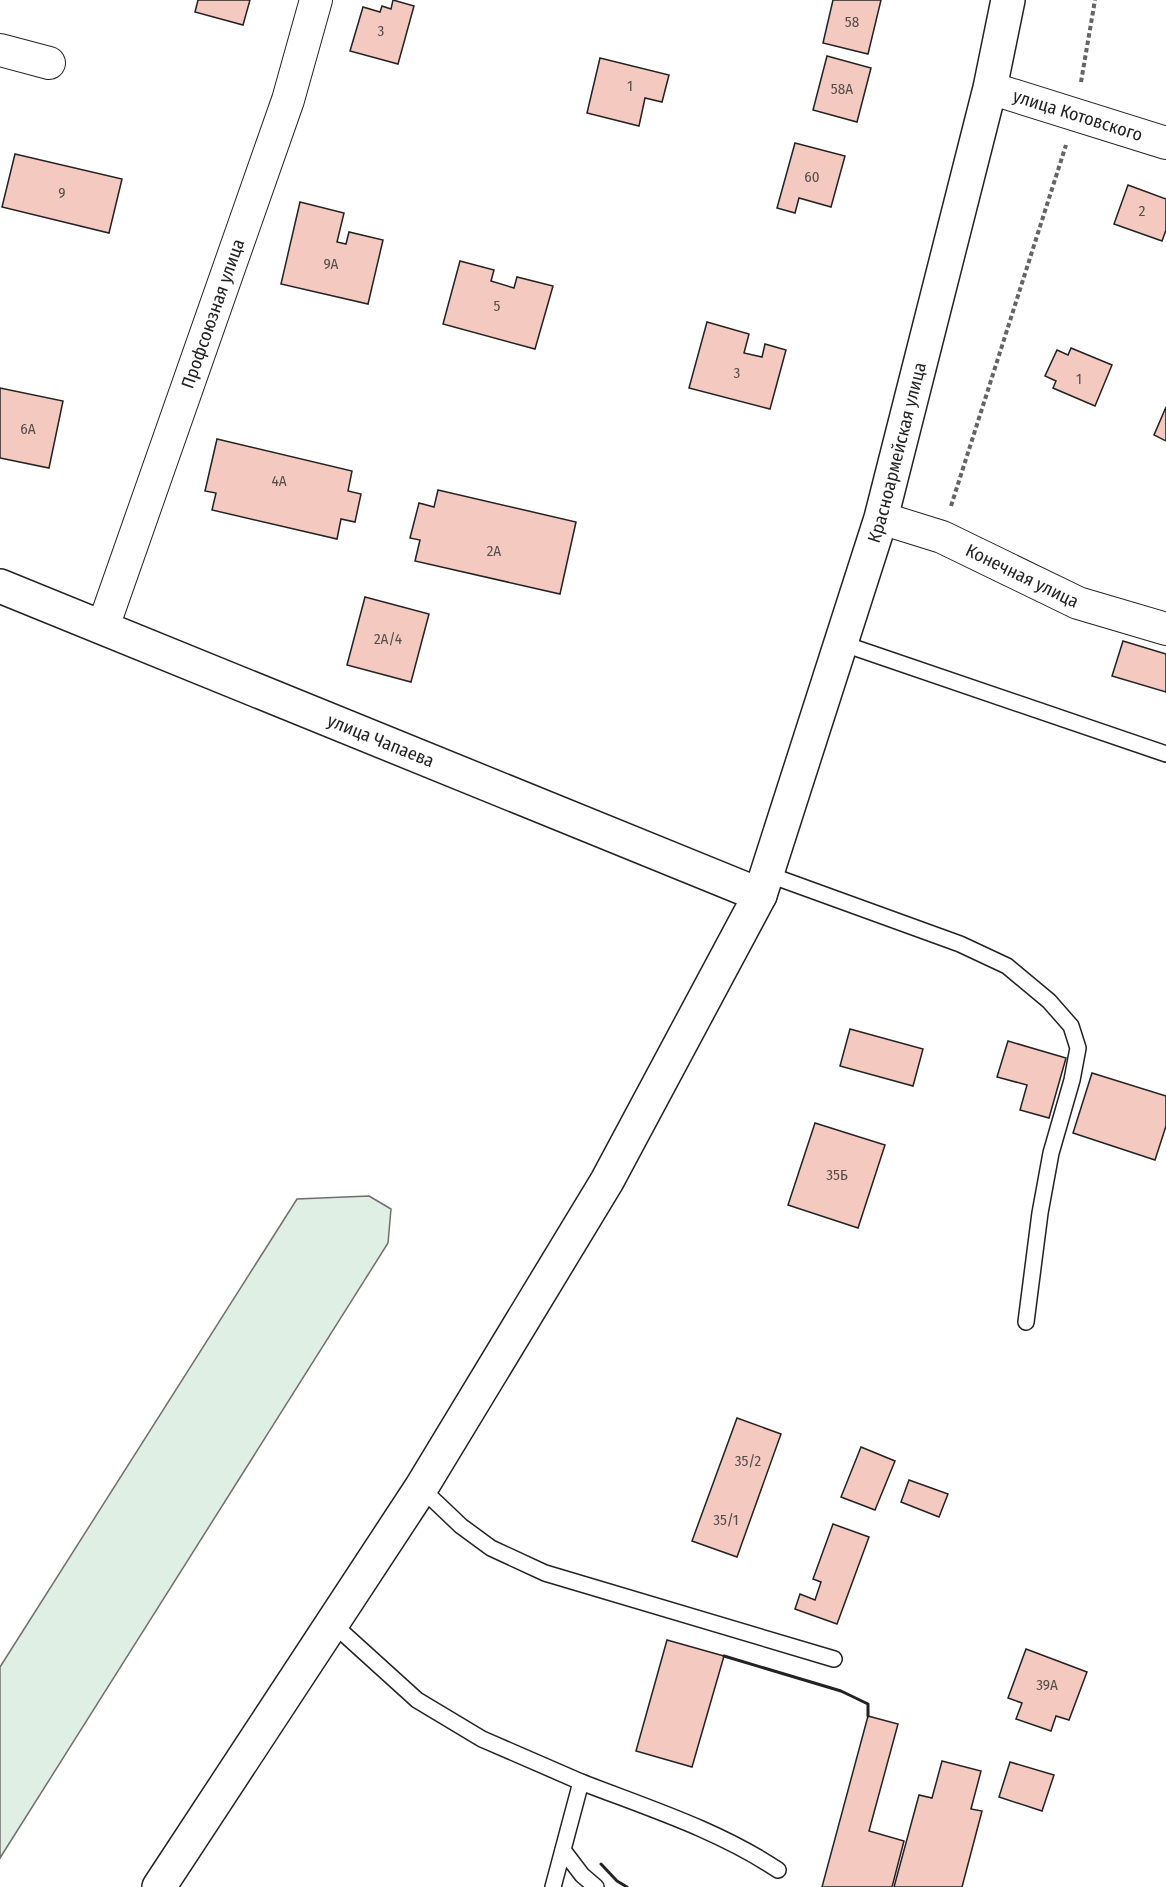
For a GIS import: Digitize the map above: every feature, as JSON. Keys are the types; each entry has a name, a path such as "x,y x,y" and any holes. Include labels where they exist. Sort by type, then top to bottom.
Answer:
{"main road":[{"name":"Красноармейская улица","path":"159,1887 421,1488 607,1181 764,885 881,518 990,88 1008,0"},
{"name":"улица Чапаева","path":"0,586 764,885"}],"street":[{"name":"Профсоюзная улица","path":"103,627 288,100 316,0"},
{"path":"0,50 49,63"},
{"name":"улица Котовского","path":"990,88 1166,143"},
{"name":"Конечная улица","path":"881,518 942,537 1078,603 1166,629"}],"lane":[{"path":"841,643 1166,754"},
{"path":"764,885 960,944 1007,966 1049,1001 1071,1026 1078,1048 1072,1080 1049,1163 1026,1322"},
{"path":"421,1488 461,1526 491,1548 545,1573 834,1659"},
{"path":"332,1623 417,1700 482,1739 581,1782 695,1826 751,1851 778,1870"},
{"path":"553,1887 581,1782"},
{"path":"563,1850 582,1875 596,1887"}],"path":[{"path":"942,537 1075,115 1095,0"}],"green space":[{"path":"369,1196 391,1209 388,1243 0,1858 0,1667 297,1199"}],"building":[{"path":"198,0 250,0 243,25 195,12"},
{"path":"393,0 414,6 398,64 350,51 363,7 380,12 382,6 391,9"},
{"path":"833,0 881,0 868,54 823,43"},
{"path":"827,56 871,68 857,122 813,110"},
{"path":"600,58 669,75 662,102 645,98 639,126 587,113"},
{"path":"795,143 845,156 831,207 799,198 795,213 777,208"},
{"path":"15,154 122,179 109,233 2,207"},
{"path":"1128,185 1166,199 1166,230 1162,241 1114,224"},
{"path":"300,202 344,213 337,242 346,244 349,232 383,240 368,304 281,284"},
{"path":"460,261 494,270 491,281 514,288 517,277 553,286 535,349 443,324"},
{"path":"707,322 749,334 744,353 762,357 765,344 786,350 770,409 689,388"},
{"path":"1071,348 1112,365 1095,406 1053,388 1056,381 1045,376 1057,350 1068,355"},
{"path":"0,388 63,401 49,468 0,458"},
{"path":"1166,407 1166,441 1154,435"},
{"path":"217,439 352,471 348,491 361,494 355,522 341,519 337,539 212,510 216,493 205,491"},
{"path":"438,490 576,522 560,594 415,561 420,540 410,538 419,503 434,507"},
{"path":"365,597 429,614 411,682 347,665"},
{"path":"1123,641 1166,654 1166,692 1112,676"},
{"path":"850,1029 923,1049 913,1086 840,1066"},
{"path":"1008,1041 1066,1058 1049,1118 1020,1110 1027,1085 997,1077"},
{"path":"1092,1073 1166,1096 1166,1126 1155,1160 1073,1133"},
{"path":"815,1123 885,1145 858,1228 788,1205"},
{"path":"737,1418 781,1434 737,1557 692,1541"},
{"path":"861,1447 895,1461 875,1510 841,1497"},
{"path":"909,1480 948,1494 939,1517 901,1502"},
{"path":"833,1524 869,1537 837,1624 795,1609 800,1594 815,1600 821,1582 813,1579"},
{"path":"667,1640 724,1656 692,1767 636,1751"},
{"path":"1026,1649 1087,1672 1069,1720 1056,1716 1051,1731 1016,1719 1022,1703 1008,1698"},
{"path":"868,1716 898,1724 869,1831 904,1841 892,1887 822,1887"},
{"path":"942,1761 981,1771 971,1809 982,1811 962,1887 894,1887 919,1795 932,1798"},
{"path":"1010,1762 1054,1775 1042,1811 999,1797"}],"wall":[{"path":"724,1656 841,1691 868,1704 868,1716"},
{"path":"601,1864 617,1881 627,1887"}]}
